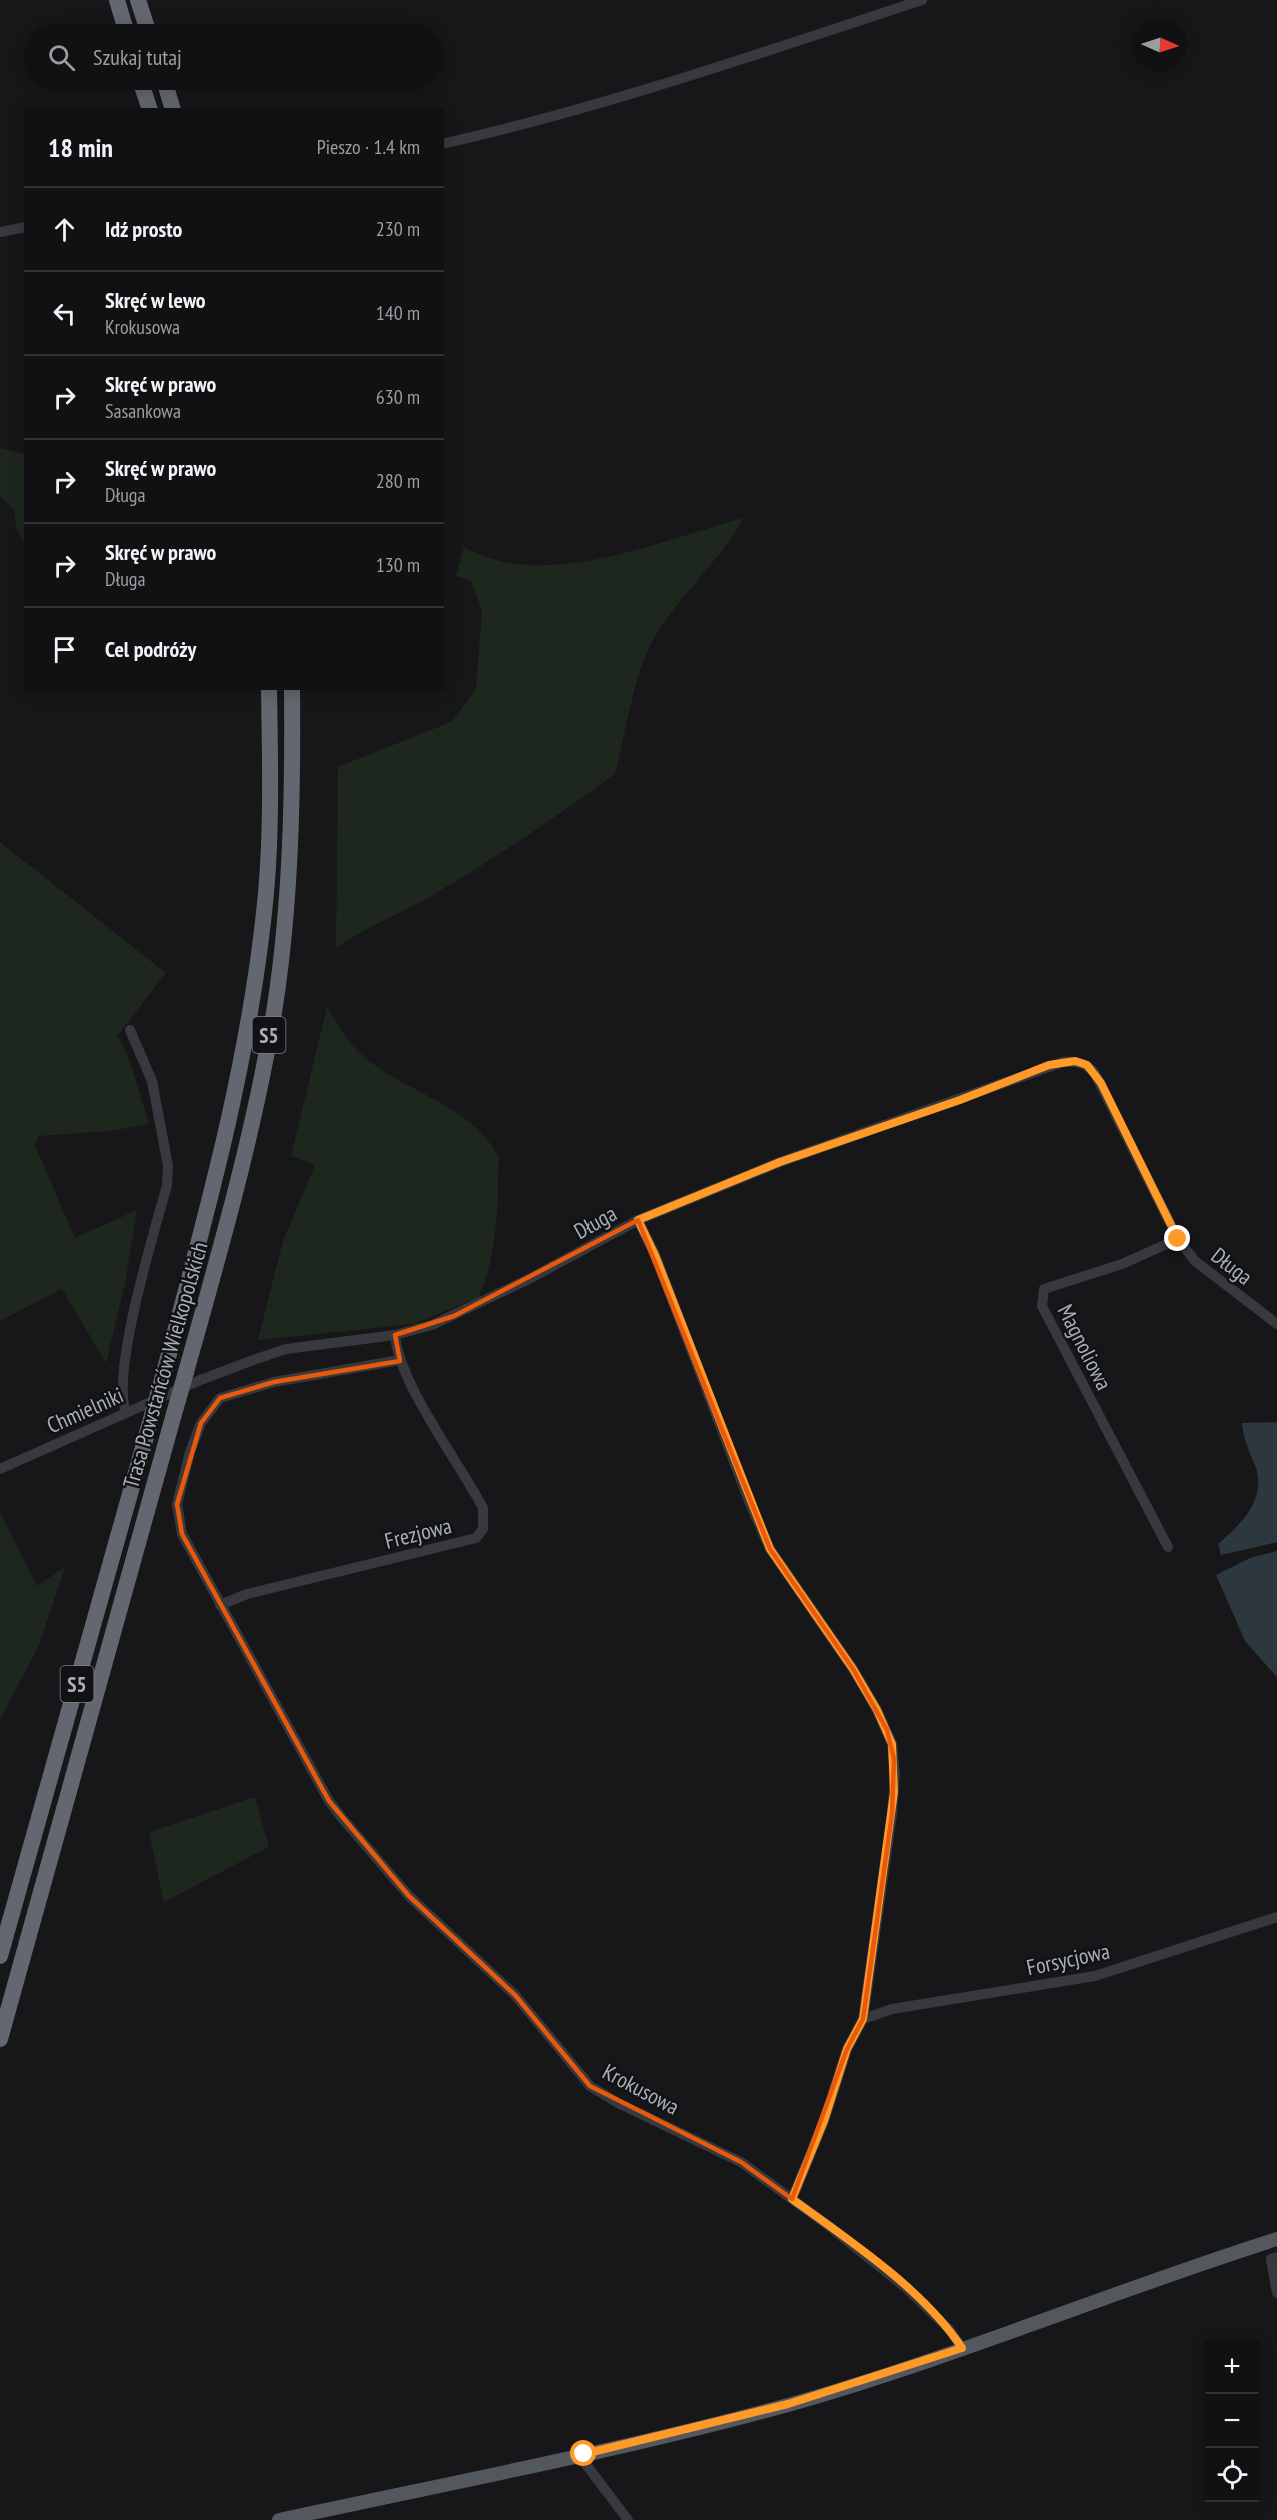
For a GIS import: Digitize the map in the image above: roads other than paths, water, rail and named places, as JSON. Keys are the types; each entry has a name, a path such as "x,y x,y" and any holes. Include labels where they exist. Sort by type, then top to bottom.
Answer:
{"highway":[{"path":"117,0 124,24"},
{"path":"138,0 146,24"},
{"path":"143,90 149,108"},
{"path":"167,90 172,108"},
{"name":"Trasa Powstańców Wielkopolskich","path":"0,1956 153,1413 228,1125 255,980 266,892 271,761 269,690"},
{"name":"Trasa Powstańców Wielkopolskich","path":"0,2038 244,1159 275,1005 288,884 293,753 292,690"}],"main road":[{"path":"279,2520 579,2455 788,2404 962,2348 1277,2239"}],"street":[{"path":"444,144 536,121 678,79 922,0"},
{"path":"0,232 24,227"},
{"path":"126,1413 121,1391 124,1357 167,1185 168,1166 152,1081 130,1030"},
{"name":"Długa","path":"286,1349 419,1330 454,1316 638,1220 780,1162 960,1100 1049,1065 1075,1061 1087,1065 1101,1083 1178,1239 1195,1261 1277,1324"},
{"path":"638,1220 655,1255 770,1549 853,1669 877,1710 892,1744 894,1792 863,2019 847,2049 824,2121 792,2199"},
{"name":"Magnoliowa","path":"1168,1547 1042,1306 1044,1289 1055,1283 1122,1263 1178,1239"},
{"name":"Frezjowa","path":"220,1605 247,1594 476,1538 483,1529 483,1508 418,1397 400,1360 395,1335"},
{"name":"Chmielniki","path":"0,1469 198,1381 286,1349"},
{"name":"Krokusowa","path":"400,1360 274,1382 220,1398 201,1423 190,1452 177,1504 182,1534 329,1801 409,1896 515,1995 590,2086 618,2103 741,2162 905,2287 949,2329 962,2348"},
{"name":"Forsycjowa","path":"863,2019 892,2009 1095,1976 1277,1917"},
{"path":"1274,2258 1277,2293"},
{"path":"579,2455 628,2520"}]}
